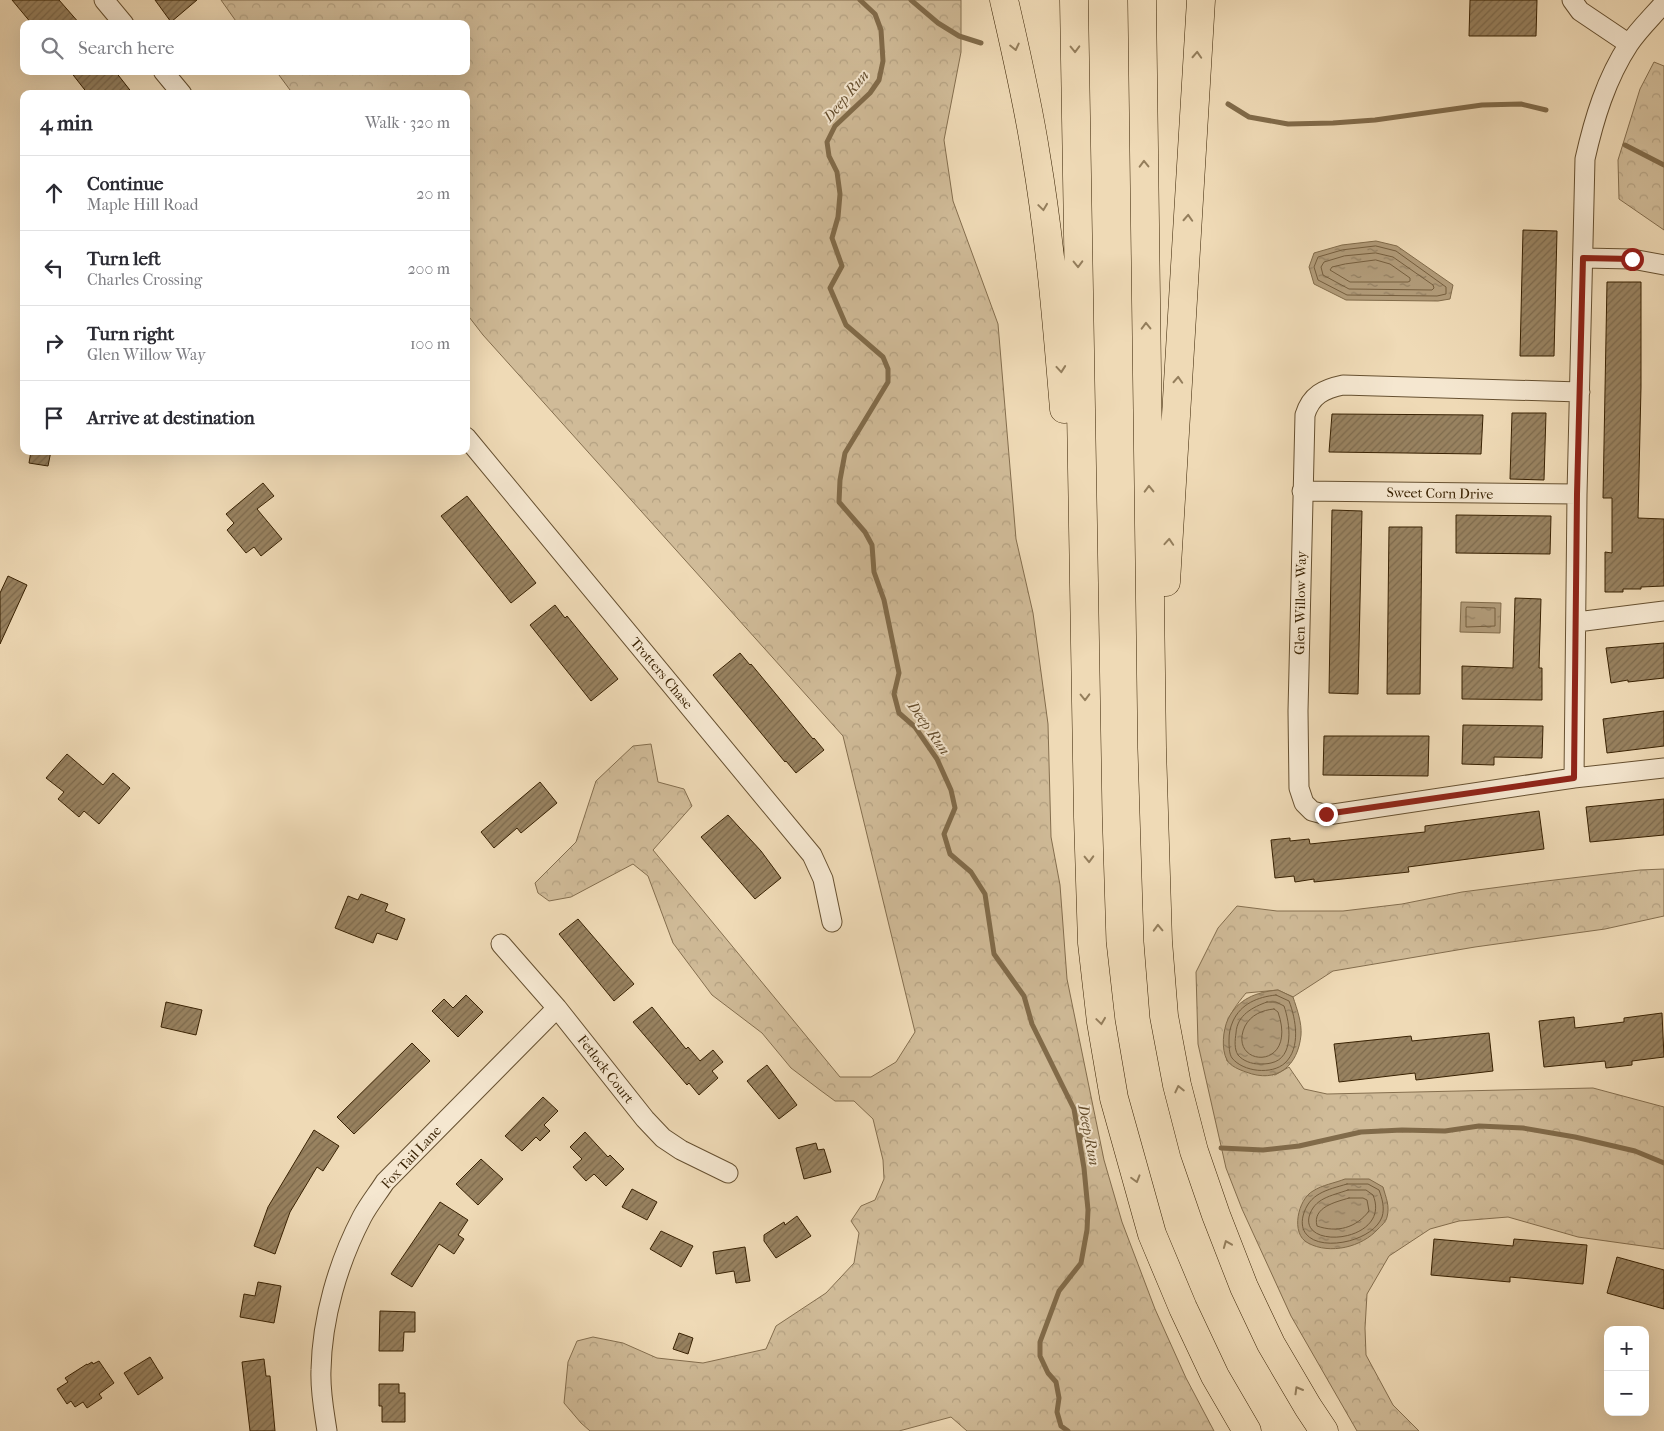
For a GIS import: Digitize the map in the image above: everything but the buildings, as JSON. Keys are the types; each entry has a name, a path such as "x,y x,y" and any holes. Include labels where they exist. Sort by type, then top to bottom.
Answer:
{"highway":[{"path":"1004,0 1036,156 1048,240 1084,648"},
{"path":"1074,0 1084,648 1092,942 1101,1022 1114,1098 1152,1234 1183,1308 1215,1376 1247,1431"},
{"path":"1142,0 1152,748 1158,941 1164,1016 1194,1151 1216,1215 1244,1287 1271,1344 1324,1431"},
{"path":"1152,748 1169,543 1200,0"}],"street":[{"path":"104,0 121,20"},
{"path":"1572,0 1580,11 1629,44"},
{"path":"1574,778 1577,494 1585,159 1594,121 1606,88 1629,44 1662,10"},
{"path":"166,75 179,90"},
{"path":"1583,258 1632,259 1664,265"},
{"name":"Glen Willow Way","path":"1580,392 1343,384 1330,387 1313,398 1308,406 1306,415 1302,491 1298,721 1299,788 1304,803 1312,810 1326,814 1574,778 1664,768"},
{"name":"Trotters Chase","path":"470,442 812,855 823,879 832,922"},
{"name":"Sweet Corn Drive","path":"1302,491 1577,494"},
{"path":"1577,622 1664,611"},
{"name":"Fetlock Court","path":"501,944 557,1008 645,1119 663,1138 681,1150 728,1173"},
{"name":"Fox Tail Lane","path":"327,1431 322,1402 323,1336 332,1296 346,1251 363,1215 386,1182 557,1008"}],"green space":[{"path":"221,0 961,0 961,52 944,140 953,201 998,324 1016,539 1033,613 1048,724 1051,837 1060,885 1067,979 1104,1160 1122,1222 1155,1309 1186,1378 1214,1431 967,1431 951,1417 899,1431 590,1431 564,1403 568,1362 577,1341 593,1337 623,1343 657,1358 703,1363 766,1349 776,1326 826,1293 854,1263 859,1233 851,1221 861,1206 875,1200 884,1179 883,1160 873,1119 854,1101 835,1101 791,1068 762,1033 712,995 673,943 648,876 633,864 571,897 549,901 538,893 535,883 576,842 596,781 633,746 651,744 658,782 684,789 692,806 653,850 840,1077 871,1077 896,1062 915,1032 843,736 483,335 470,318 470,90 290,90 279,75 470,75 470,20 235,20"},
{"path":"1654,62 1664,66 1664,230 1619,199 1618,160 1640,89"},
{"path":"1664,869 1664,916 1605,929 1475,947 1333,971 1293,997 1278,990 1246,993 1230,1016 1224,1041 1227,1061 1275,1075 1289,1067 1304,1089 1327,1094 1593,1088 1664,1107 1664,1249 1578,1237 1508,1217 1459,1221 1430,1229 1389,1256 1367,1294 1365,1328 1366,1355 1393,1405 1419,1431 1357,1431 1291,1316 1242,1209 1226,1168 1198,1044 1196,972 1218,928 1237,906 1277,911 1343,911 1402,904 1462,892 1546,881"}],"water":[{"path":"1376,241 1397,246 1453,285 1450,299 1438,301 1346,300 1314,284 1309,267 1314,253 1342,245"},
{"path":"1461,602 1501,603 1500,633 1460,632"},
{"path":"1278,990 1293,997 1299,1016 1301,1035 1296,1056 1284,1070 1267,1076 1235,1068 1228,1062 1223,1045 1228,1019 1237,1006 1248,998"},
{"path":"1345,1179 1369,1179 1383,1187 1388,1206 1386,1221 1371,1235 1355,1245 1336,1249 1317,1247 1308,1243 1302,1239 1298,1225 1298,1217 1303,1201 1317,1189"}],"waterway":[{"name":"Deep Run","path":"860,0 875,14 881,30 883,61 879,80 870,93 835,126 827,142 829,156 837,172 840,194 838,217 832,238 842,266 830,288 846,325 883,357 888,369 888,382 845,453 840,480 839,502 865,532 872,545 874,572 884,600 899,673 894,694 899,713 915,727 937,759 951,790 955,808 944,834 950,854 971,872 985,894 994,954 1024,996 1032,1024 1074,1109 1084,1168 1088,1210 1087,1230 1081,1263 1059,1291 1040,1342 1040,1356 1048,1373 1056,1382 1059,1398 1057,1412 1061,1426 1068,1431"},
{"path":"911,0 938,23 959,36 981,43"},
{"path":"1228,104 1249,117 1288,124 1375,120 1482,105 1521,104 1546,110"},
{"path":"1625,145 1664,165"},
{"path":"1221,1148 1263,1150 1299,1146 1361,1132 1402,1130 1445,1131 1479,1126 1523,1128 1575,1137 1635,1151 1664,1163"},
{"path":"1079,1135 1097,1145"}],"route":[{"path":"1326,814 1574,778 1577,494 1583,258 1632,259"}]}
